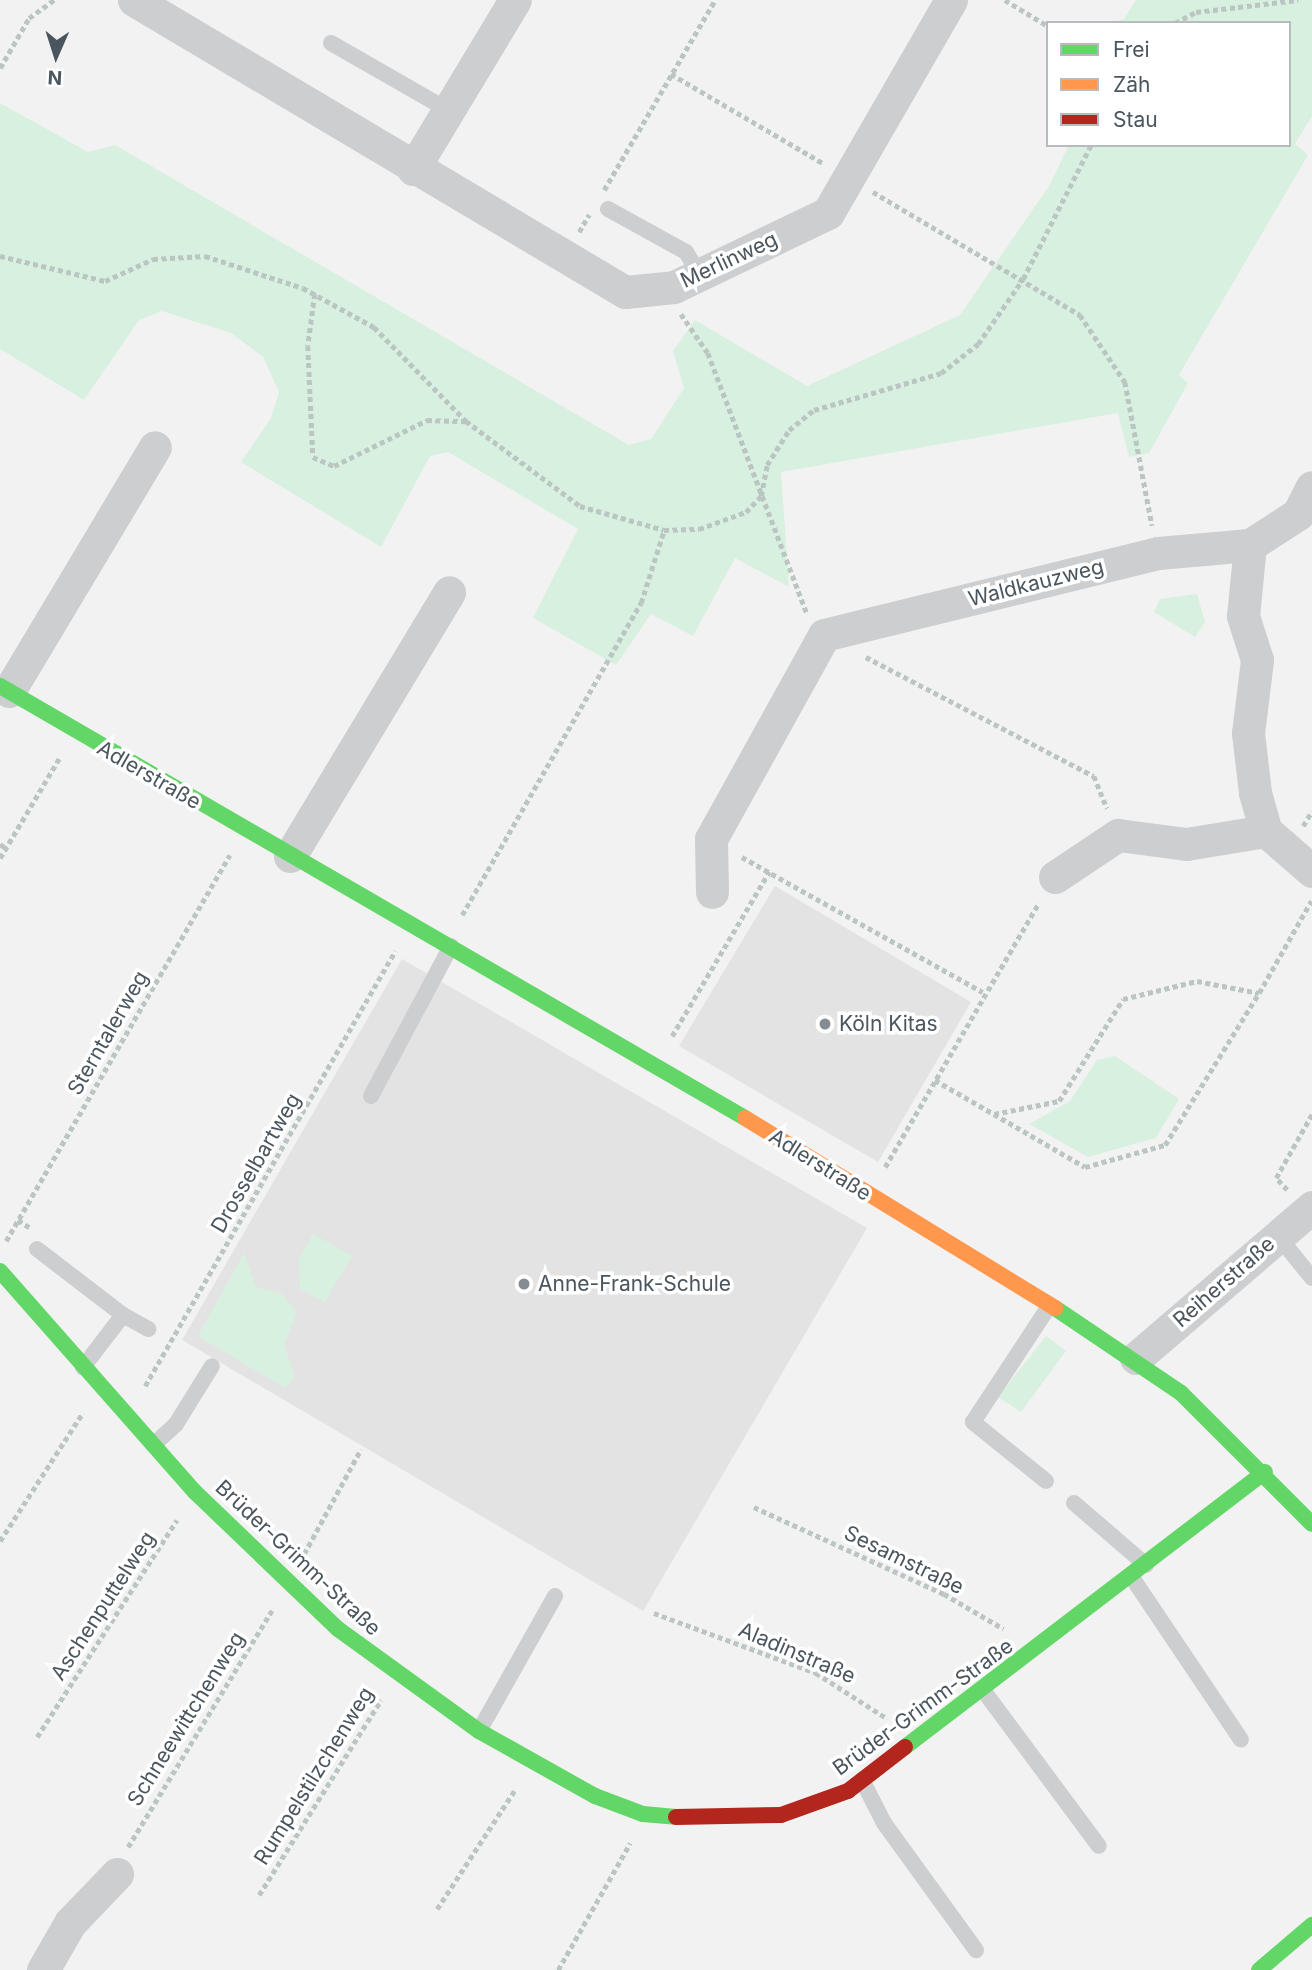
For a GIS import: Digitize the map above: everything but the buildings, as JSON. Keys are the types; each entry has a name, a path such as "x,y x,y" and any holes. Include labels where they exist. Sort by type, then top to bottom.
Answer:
{"street":[{"name":"Merlinweg","path":"134,0 413,169 625,292 687,281 828,214 951,0"},
{"path":"413,169 515,0"},
{"name":"Adlerstraße","path":"155,447 4,688 244,831 449,944 656,1064 1136,1358 1265,1472 1312,1524"},
{"name":"Waldkauzweg","path":"824,635 1158,553 1250,545 1298,513 1312,487"},
{"path":"1250,545 1243,615 1256,671 1248,733 1266,831 1312,871"},
{"path":"290,856 449,592"},
{"path":"712,892 711,839 824,635"},
{"path":"1055,877 1118,835 1186,844 1266,831"},
{"name":"Reiherstraße","path":"1136,1358 1309,1209"},
{"name":"Brüder-Grimm-Straße","path":"0,1271 195,1492 288,1583 397,1675 479,1731 533,1762 643,1814 716,1821 781,1815 862,1780 1038,1649 1265,1472"},
{"path":"43,1970 70,1923 117,1874"},
{"path":"1259,1970 1312,1925"}],"lane":[{"path":"331,43 448,110"},
{"path":"608,209 686,252 687,281"},
{"path":"371,1096 449,944"},
{"path":"1278,1236 1312,1278"},
{"path":"37,1250 123,1315 148,1329"},
{"path":"1046,1481 973,1422 1050,1305"},
{"path":"83,1367 123,1315"},
{"path":"153,1446 176,1424 212,1366"},
{"path":"1074,1503 1146,1565"},
{"path":"1131,1576 1241,1740"},
{"path":"479,1731 555,1596"},
{"path":"983,1690 1099,1846"},
{"path":"862,1780 884,1823 976,1951"}],"path":[{"path":"0,68 29,19 54,0"},
{"path":"564,257 715,0"},
{"path":"1004,0 1046,25"},
{"path":"1179,21 1196,12 1298,0"},
{"path":"671,74 1080,315 1125,382 1158,553"},
{"path":"0,256 105,281 153,259 205,256 315,294 374,327 466,421 580,506 664,530 729,520 761,496 767,465 789,430 814,410 941,373 978,344 1023,279 1090,147"},
{"path":"687,281 684,325 708,353 798,602 824,635 1094,776 1118,835"},
{"path":"315,294 308,346 313,457 334,466 427,420 466,421"},
{"path":"449,944 641,603 664,530"},
{"path":"0,859 75,732"},
{"name":"Sterntalerweg","path":"0,1250 244,831"},
{"path":"711,839 983,992"},
{"path":"0,844 6,848"},
{"path":"656,1064 769,872"},
{"path":"869,1195 983,992 1055,877"},
{"path":"935,1080 1085,1167 1165,1145 1259,993 1312,900"},
{"name":"Drosselbartweg","path":"128,1418 411,923"},
{"path":"994,1114 1059,1101 1123,999 1197,981 1259,993"},
{"path":"1309,1209 1276,1178 1312,1114"},
{"path":"0,1541 100,1387"},
{"name":"Schneewittchenweg","path":"117,1874 133,1836 288,1583 361,1449"},
{"name":"Aschenputtelweg","path":"37,1737 195,1492"},
{"name":"Sesamstraße","path":"754,1507 944,1594 1038,1649"},
{"name":"Aladinstraße","path":"654,1613 816,1674 852,1691 916,1740"},
{"name":"Rumpelstilzchenweg","path":"258,1895 397,1675"},
{"path":"437,1909 533,1762"},
{"path":"558,1970 622,1862 643,1814"}],"shaded area":[{"name":"Köln Kitas","path":"775,886 971,1002 878,1162 679,1046"},
{"name":"Anne-Frank-Schule","path":"402,959 867,1228 643,1611 182,1340"}],"green space":[{"path":"1136,0 1312,0 1312,116 1295,144 1308,155 1179,375 1188,383 1149,453 1129,457 1118,413 781,472 789,587 735,558 693,636 651,614 616,665 533,618 578,529 448,452 430,456 381,547 241,462 271,418 279,392 263,357 231,333 162,311 139,320 84,400 0,349 0,103 88,152 115,145 629,445 651,439 684,388 673,351 695,320 807,386 960,315 1049,186 1068,147 1291,147 1291,21 1117,21 1124,19"},
{"path":"1197,594 1205,622 1195,637 1154,612 1160,599"},
{"path":"1115,1056 1179,1099 1156,1138 1088,1157 1029,1124 1070,1101 1097,1060"},
{"path":"313,1234 352,1256 325,1302 300,1289 299,1259"},
{"path":"244,1253 256,1287 282,1294 297,1313 284,1344 295,1377 285,1388 198,1336"},
{"path":"1046,1336 1066,1351 1021,1412 998,1397"}],"traffic: fast":[{"path":"0,686 745,1118"},
{"path":"0,1271 195,1492 338,1629 479,1731 595,1796 643,1814 676,1817"},
{"path":"1055,1308 1181,1393 1312,1524"},
{"path":"905,1747 1265,1472"},
{"path":"1259,1970 1312,1925"}],"traffic: slow":[{"path":"745,1118 1055,1308"}],"traffic: jam":[{"path":"676,1817 781,1815 848,1791 905,1747"}],"place":[{"name":"Köln Kitas","path":"825,1024"},
{"name":"Anne-Frank-Schule","path":"524,1284"}]}
